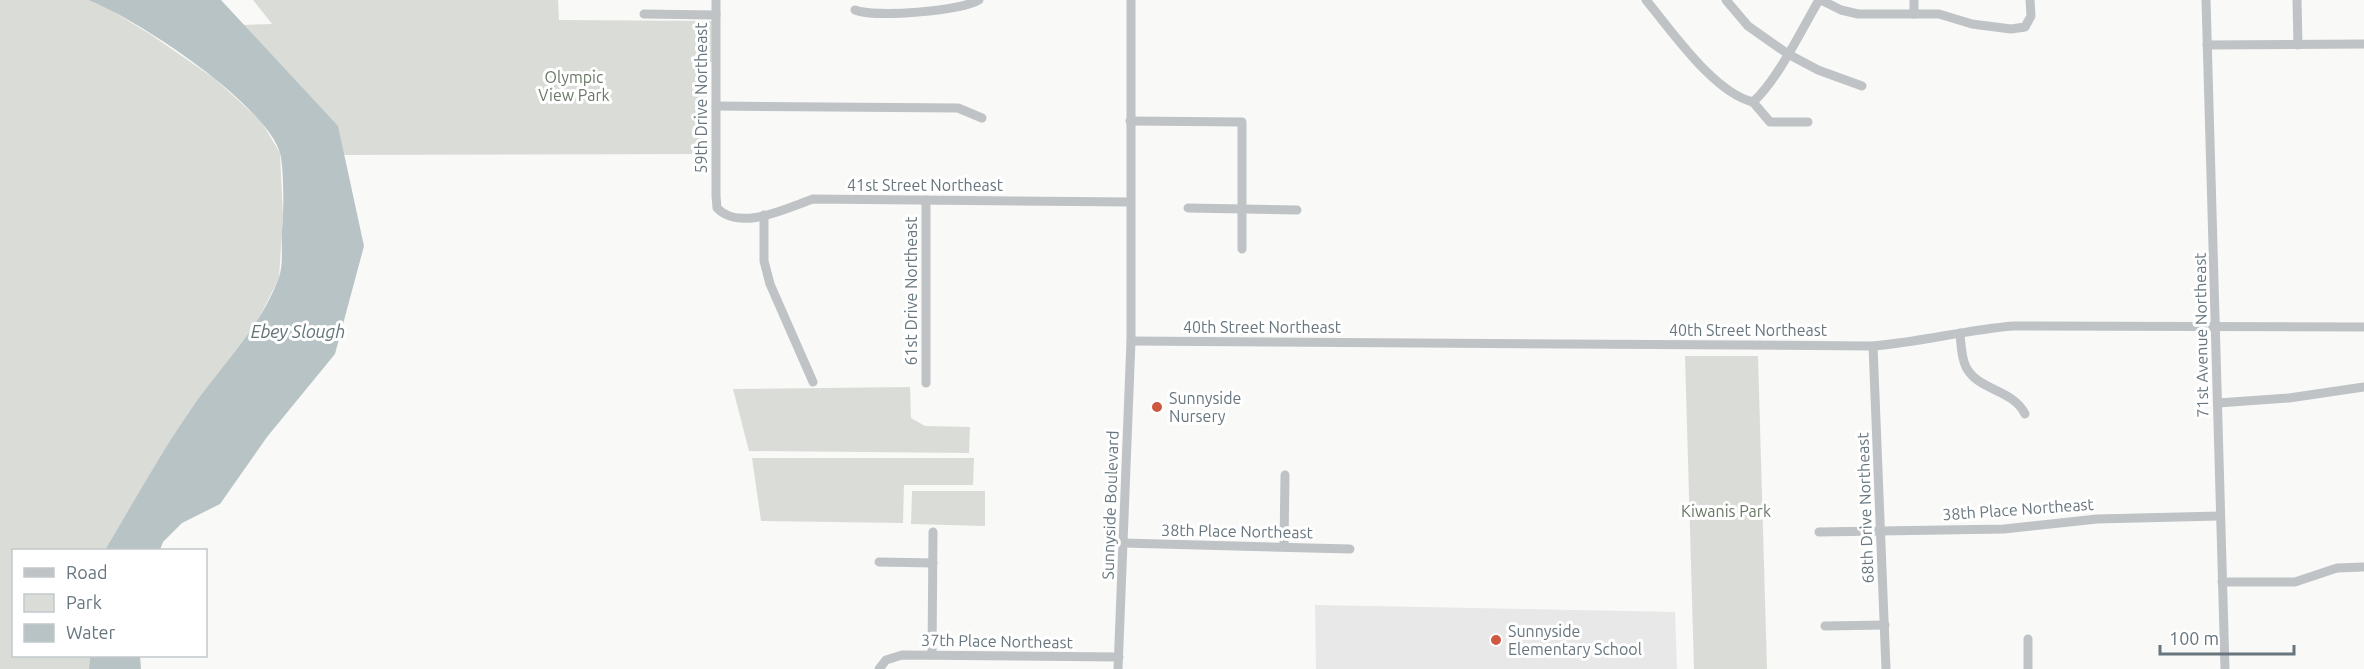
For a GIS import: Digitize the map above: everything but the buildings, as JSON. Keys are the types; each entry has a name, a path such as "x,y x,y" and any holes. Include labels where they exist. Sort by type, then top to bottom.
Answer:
{"street":[{"path":"716,0 716,15"},
{"path":"855,10 864,14 895,14 952,8 973,4 979,0"},
{"path":"1130,202 1131,0"},
{"path":"1646,0 1711,76 1736,96 1753,102 1770,122 1808,122"},
{"path":"1726,0 1748,26 1788,54 1818,70 1862,86"},
{"path":"1753,102 1760,96 1788,54 1820,0 1841,10 1858,14 1940,14 1972,24 2011,29 2025,27 2031,16 2030,0"},
{"path":"1914,0 1914,14"},
{"name":"71st Avenue Northeast","path":"2206,0 2225,669"},
{"path":"2296,0 2298,45"},
{"name":"59th Drive Northeast","path":"644,14 716,15 717,208 723,214"},
{"path":"2207,45 2364,44"},
{"path":"716,106 958,108 982,118"},
{"path":"1130,121 1242,122 1242,249"},
{"name":"41st Street Northeast","path":"723,214 730,217 764,215 813,199 1130,202"},
{"name":"61st Drive Northeast","path":"926,200 926,383"},
{"name":"Sunnyside Boulevard","path":"1118,669 1131,341 1130,202"},
{"path":"1188,208 1297,210"},
{"path":"764,215 764,261 770,284 813,382"},
{"name":"40th Street Northeast","path":"1131,341 1873,346 2013,326 2364,327"},
{"path":"1960,333 1963,356 1969,370 1977,379 2016,400 2025,414"},
{"name":"68th Drive Northeast","path":"1873,346 1886,669"},
{"path":"2218,403 2289,398 2364,387"},
{"path":"1284,546 1285,476"},
{"name":"38th Place Northeast","path":"1819,532 2004,529 2097,519 2219,516"},
{"path":"932,655 933,532"},
{"name":"38th Place Northeast","path":"1123,543 1350,549"},
{"path":"879,562 933,563"},
{"path":"2222,582 2295,582 2337,568 2364,567"},
{"path":"1825,626 1885,625"},
{"path":"2028,639 2028,669"},
{"name":"37th Place Northeast","path":"879,669 886,660 902,655 1119,657"}],"shaded area":[{"name":"Sunnyside Elementary School","path":"1315,605 1675,612 1677,669 1316,669"}],"green space":[{"path":"0,0 88,0 104,6 150,34 215,79 261,121 280,153 283,215 279,278 253,330 188,413 106,549 12,549 12,657 90,657 89,669 0,669"},
{"name":"Olympic View Park","path":"253,0 558,0 559,20 718,21 718,62 707,62 704,154 339,155 242,25 272,24"},
{"name":"Kiwanis Park","path":"1685,356 1758,356 1767,669 1694,669"},
{"path":"910,387 911,418 925,426 970,427 969,453 749,451 733,389"},
{"path":"752,458 974,458 973,485 904,485 903,523 761,521"},
{"path":"912,491 985,491 985,526 911,524"}],"water":[{"name":"Ebey Slough","path":"88,0 221,0 338,126 364,246 335,354 267,437 220,504 182,523 163,542 160,549 106,549 176,431 248,334 269,299 278,280 282,262 283,179 280,153 269,133 250,111 196,64 136,24"},
{"path":"90,657 140,657 141,669 89,669"}],"place":[{"name":"Sunnyside Nursery","path":"1157,407"},
{"name":"Sunnyside Elementary School","path":"1496,640"}]}
